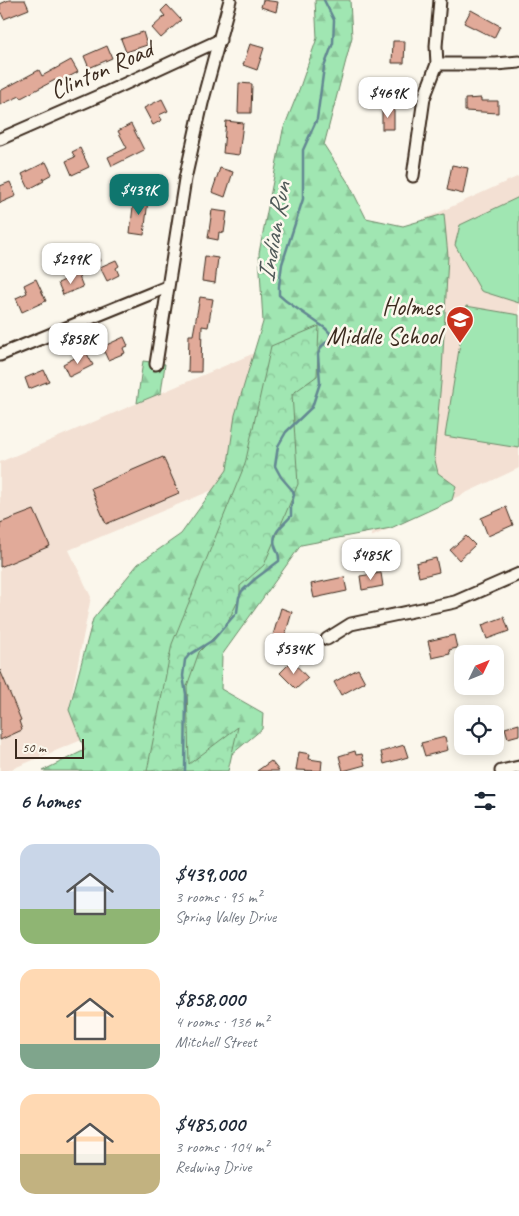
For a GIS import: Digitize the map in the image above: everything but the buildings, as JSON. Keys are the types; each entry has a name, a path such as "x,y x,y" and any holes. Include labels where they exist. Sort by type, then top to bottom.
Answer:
{"street":[{"path":"156,364 185,179 194,135 230,0"},
{"path":"413,176 424,98 437,64 436,46 440,0"},
{"name":"Clinton Road","path":"0,139 220,40"},
{"path":"437,64 519,62"},
{"path":"0,355 167,287"},
{"path":"327,638 351,624 455,602 519,574"},
{"path":"501,771 519,767"}],"shaded area":[{"name":"Holmes Middle School","path":"519,176 519,468 371,537 420,221"},
{"path":"271,346 239,479 69,550 91,597 70,703 84,739 7,771 0,771 0,462"}],"green space":[{"path":"315,0 350,0 352,37 324,145 349,184 366,218 403,226 444,214 448,256 442,372 434,456 438,473 456,486 452,500 391,528 301,545 222,655 221,689 263,713 262,729 226,759 221,771 42,771 85,750 69,710 93,619 138,564 181,534 227,470 235,415 263,322 259,253 283,130 317,38"},
{"path":"519,197 519,303 481,291 455,245 460,225"},
{"path":"466,306 519,315 519,448 445,436"},
{"path":"319,326 317,376 292,394 298,484 264,565 240,586 240,597 226,625 199,652 187,686 189,764 238,727 228,771 147,771 172,644 245,464 271,346"},
{"path":"143,361 165,364 161,393 137,403"}],"waterway":[{"name":"Indian Run","path":"185,771 186,694 183,676 185,660 189,655 213,640 237,612 239,597 242,591 279,561 274,541 278,530 291,516 294,495 275,466 278,446 286,432 312,407 320,383 318,354 322,346 330,339 330,333 325,328 279,295 282,264 303,199 303,150 317,119 324,67 333,43 334,20 324,0"}],"place":[{"name":"Holmes Middle School","path":"460,344"}]}
